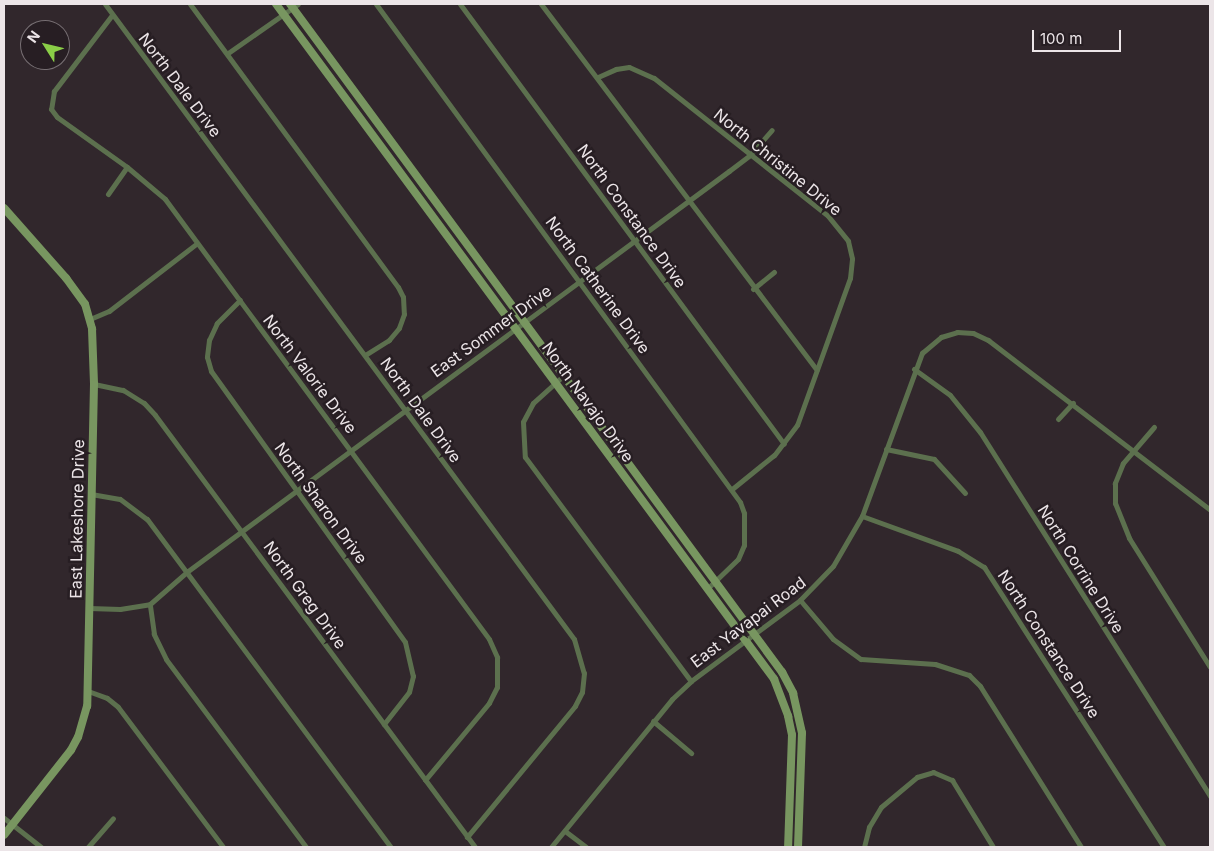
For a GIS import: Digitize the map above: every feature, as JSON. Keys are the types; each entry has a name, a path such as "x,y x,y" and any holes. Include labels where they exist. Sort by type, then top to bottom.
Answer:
{"street":[{"name":"North Dale Drive","path":"105,4 574,639 584,673 582,692 575,706 467,837"},
{"path":"190,4 228,53 403,297 404,314 399,328 389,340 365,355"},
{"name":"North Navajo Drive","path":"276,4 748,640 782,697 792,734 788,847"},
{"name":"North Catherine Drive","path":"376,4 732,489 744,513 744,545 738,559 709,587"},
{"name":"North Constance Drive","path":"460,4 784,444"},
{"path":"541,4 598,77 753,289 817,370"},
{"path":"228,53 294,5"},
{"name":"North Navajo Drive","path":"294,5 717,581 755,634 793,693 802,733 803,764 798,847"},
{"name":"North Valorie Drive","path":"112,15 54,91 50,101 57,117 127,167 165,199 196,244 240,300 489,638 497,657 497,687 489,704 425,780"},
{"name":"North Christine Drive","path":"598,77 616,69 630,67 642,71 828,216 848,241 852,259 850,278 797,426 784,444 732,489"},
{"name":"East Sommer Drive","path":"150,604 188,571 404,409 517,328 750,155 772,130"},
{"path":"108,194 127,167"},
{"name":"East Lakeshore Drive","path":"4,208 76,289 90,319 94,384 88,691 78,738 4,835"},
{"path":"90,319 109,311 196,244"},
{"path":"753,289 774,272"},
{"name":"North Sharon Drive","path":"240,300 216,323 209,340 208,357 211,372 405,642 413,676 409,692 384,724"},
{"name":"East Yavapai Road","path":"551,847 653,721 690,681 800,600 833,566 862,516 914,369 922,353 941,337 965,333 988,340 1073,403"},
{"name":"North Corrine Drive","path":"914,369 950,395 980,432 1210,796"},
{"path":"564,375 533,403 523,422 525,457 690,681"},
{"name":"North Greg Drive","path":"94,384 122,390 144,403 243,530 475,847"},
{"path":"1058,418 1073,403 1210,510"},
{"path":"1154,427 1123,463 1115,483 1115,503 1120,523 1210,667"},
{"path":"886,449 906,454 922,455 940,463 965,493"},
{"path":"91,494 108,495 134,507 188,571 391,847"},
{"name":"North Constance Drive","path":"862,516 958,551 984,568 1164,847"},
{"path":"800,600 833,639 861,660 935,664 969,675 980,686 1081,847"},
{"path":"89,608 129,608 150,604 154,634 166,659 306,847"},
{"path":"88,691 107,698 118,707 224,847"},
{"path":"653,721 691,753"},
{"path":"792,764 803,764"},
{"path":"864,847 869,828 881,807 917,777 933,772 952,780 993,847"},
{"path":"4,818 41,847"},
{"path":"88,847 113,818"},
{"path":"564,831 586,847"}]}
